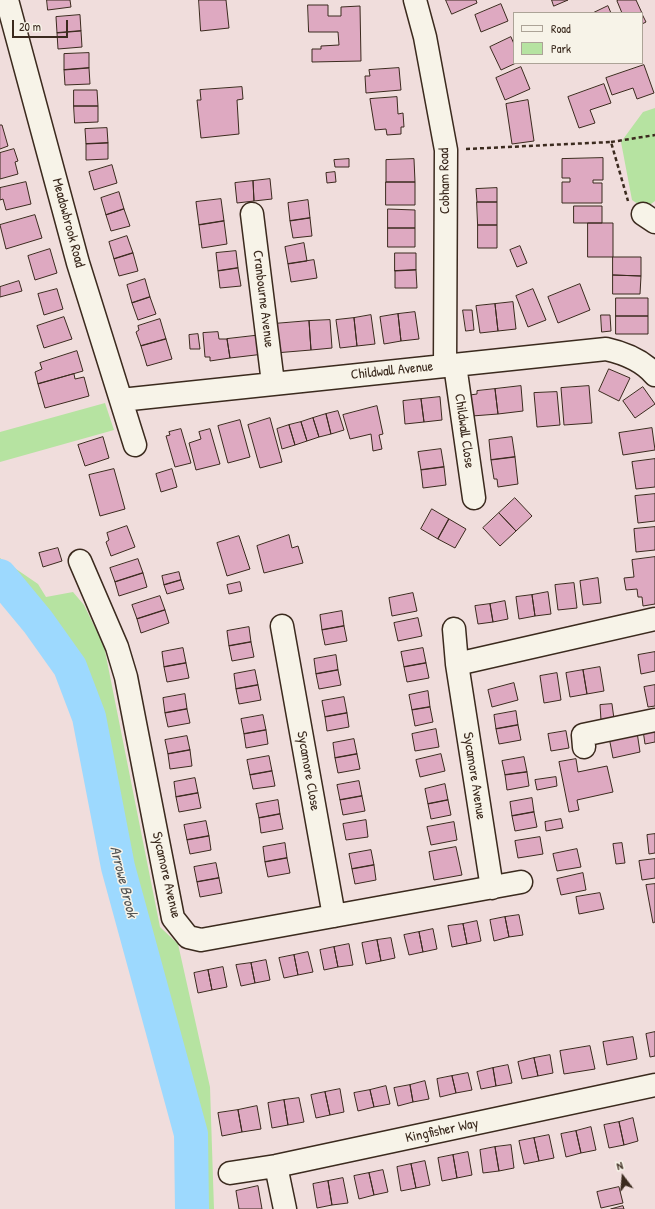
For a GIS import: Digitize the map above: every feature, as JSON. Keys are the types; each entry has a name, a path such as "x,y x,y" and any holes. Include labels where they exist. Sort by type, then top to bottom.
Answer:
{"street":[{"name":"Meadowbrook Road","path":"7,0 78,263 134,445"},
{"name":"Cobham Road","path":"415,0 425,37 446,150 450,365"},
{"name":"Cranbourne Avenue","path":"252,214 273,383"},
{"name":"Childwall Avenue","path":"121,400 606,349 619,352 652,365"},
{"name":"Childwall Close","path":"450,365 474,498"},
{"name":"Sycamore Avenue","path":"80,561 117,647 126,677 173,918 188,937 201,940 521,882"},
{"path":"457,664 655,619"},
{"name":"Sycamore Close","path":"282,626 334,916"},
{"name":"Sycamore Avenue","path":"454,629 457,664 492,888"},
{"path":"584,747 583,735 655,720"},
{"name":"Kingfisher Way","path":"230,1173 276,1166 655,1085 655,1091"},
{"path":"276,1166 285,1209"}],"path":[{"path":"446,150 611,142 655,135"},
{"path":"611,142 629,204 649,218"}],"green space":[{"path":"655,108 655,201 651,204 641,206 632,200 621,142 643,112"},
{"path":"105,403 114,430 0,462 0,432"},
{"path":"0,558 38,584 46,597 73,592 84,605 104,646 160,927 178,944 210,1087 214,1209 192,1209 191,1134 118,867 89,717 70,667 38,622 0,576"}],"building":[{"path":"47,0 70,0 71,7 48,10"},
{"path":"199,0 226,0 229,28 201,31"},
{"path":"446,0 476,0 477,3 452,14"},
{"path":"552,0 568,0 554,6"},
{"path":"636,0 642,12 622,12 617,1"},
{"path":"501,4 508,21 481,32 475,15"},
{"path":"308,5 328,5 328,16 341,16 341,7 360,6 361,61 312,62 312,49 321,49 321,46 339,45 338,32 309,32"},
{"path":"608,6 611,12 595,12"},
{"path":"80,15 81,31 57,33 56,17"},
{"path":"643,16 646,22 643,24"},
{"path":"81,31 82,47 58,49 57,33"},
{"path":"511,37 513,42 514,64 501,70 490,47"},
{"path":"89,53 89,68 64,70 64,54"},
{"path":"644,65 654,93 637,99 633,88 612,95 606,78"},
{"path":"521,67 530,89 505,100 496,78"},
{"path":"89,68 90,84 65,85 64,70"},
{"path":"399,68 401,90 366,93 365,76 370,76 369,70"},
{"path":"604,84 611,103 590,110 595,123 579,128 568,97"},
{"path":"242,87 243,99 237,100 239,134 201,138 197,100 201,100 200,90"},
{"path":"74,90 97,90 98,106 74,106"},
{"path":"397,97 398,114 403,113 404,127 401,127 401,134 387,135 386,129 375,130 370,99"},
{"path":"528,100 534,141 512,144 506,104"},
{"path":"74,106 98,106 98,122 75,123"},
{"path":"0,125 2,125 8,146 0,149"},
{"path":"107,128 108,143 86,144 85,129"},
{"path":"108,143 108,159 86,160 86,144"},
{"path":"14,149 18,161 15,162 18,174 0,179 0,153"},
{"path":"603,158 603,180 593,180 593,183 602,183 602,203 562,203 562,182 570,182 570,178 562,178 562,159"},
{"path":"349,159 349,167 335,167 334,160"},
{"path":"414,159 415,182 386,182 386,160"},
{"path":"112,165 117,183 94,190 89,172"},
{"path":"335,172 336,182 327,183 326,173"},
{"path":"270,179 272,199 254,201 253,181"},
{"path":"253,181 254,201 237,203 235,183"},
{"path":"26,182 31,204 6,210 3,199 0,200 0,188"},
{"path":"386,182 415,182 415,205 386,205"},
{"path":"497,188 497,202 477,202 476,189"},
{"path":"119,192 124,209 106,215 101,198"},
{"path":"221,199 224,221 199,225 196,202"},
{"path":"308,200 310,218 290,221 288,203"},
{"path":"477,202 497,202 497,225 478,225"},
{"path":"574,206 602,206 602,223 574,223"},
{"path":"124,209 130,226 111,231 106,215"},
{"path":"388,209 415,210 415,228 388,228"},
{"path":"35,215 42,238 6,249 0,225"},
{"path":"310,218 312,236 293,238 290,221"},
{"path":"224,221 227,244 202,248 199,225"},
{"path":"588,223 613,223 613,257 588,257"},
{"path":"478,225 497,225 497,248 478,248"},
{"path":"388,228 415,228 415,247 388,247"},
{"path":"127,236 133,253 114,259 109,242"},
{"path":"304,243 307,261 288,264 285,247"},
{"path":"520,246 527,263 517,267 510,250"},
{"path":"50,249 57,273 35,280 28,256"},
{"path":"236,251 238,268 218,271 216,253"},
{"path":"133,253 138,271 119,276 114,259"},
{"path":"395,253 416,253 416,270 395,271"},
{"path":"613,257 641,257 641,276 613,275"},
{"path":"314,260 317,278 291,282 288,264"},
{"path":"238,268 241,286 220,288 218,271"},
{"path":"416,270 417,288 395,288 395,271"},
{"path":"613,275 641,276 640,294 613,294"},
{"path":"145,279 150,297 132,303 127,285"},
{"path":"19,281 22,291 0,297 0,287"},
{"path":"580,284 590,310 558,323 548,297"},
{"path":"57,289 63,309 44,315 38,294"},
{"path":"533,289 546,320 528,327 516,296"},
{"path":"150,297 156,314 138,320 132,303"},
{"path":"616,298 648,298 648,316 616,316"},
{"path":"513,302 516,329 498,331 495,304"},
{"path":"495,304 498,331 480,333 476,306"},
{"path":"463,310 472,310 474,330 466,331"},
{"path":"415,312 419,339 401,341 398,314"},
{"path":"398,314 401,341 384,344 380,317"},
{"path":"371,315 375,344 357,346 354,318"},
{"path":"601,315 610,315 611,331 602,332"},
{"path":"616,316 648,316 648,334 616,334"},
{"path":"64,317 72,339 44,348 37,326"},
{"path":"354,318 357,346 340,348 336,320"},
{"path":"160,319 166,339 141,346 136,332 139,330 138,326"},
{"path":"330,320 332,348 311,350 309,321"},
{"path":"309,321 311,350 275,353 273,324"},
{"path":"218,332 219,339 227,339 230,358 210,361 210,357 205,357 203,333"},
{"path":"198,334 200,349 190,349 189,335"},
{"path":"262,335 264,354 230,358 227,339"},
{"path":"166,339 172,359 147,366 141,346"},
{"path":"77,351 83,371 38,384 35,372 42,369 40,363"},
{"path":"609,369 630,378 619,401 599,391"},
{"path":"74,374 75,379 84,377 89,396 45,408 38,384"},
{"path":"521,386 523,411 498,414 495,389"},
{"path":"589,386 592,423 564,425 561,388"},
{"path":"643,387 655,404 635,418 623,401"},
{"path":"495,389 498,414 472,416 470,395 477,394 477,391"},
{"path":"557,392 560,425 537,427 534,393"},
{"path":"440,397 442,420 424,422 421,399"},
{"path":"421,399 424,422 405,424 403,401"},
{"path":"377,406 383,434 379,435 382,449 373,451 371,434 350,439 343,415"},
{"path":"338,411 344,430 331,434 326,414"},
{"path":"326,414 331,434 319,437 313,418"},
{"path":"270,418 282,462 260,468 248,425"},
{"path":"313,418 319,437 307,441 301,422"},
{"path":"240,420 250,457 228,463 218,426"},
{"path":"301,422 307,441 295,445 289,425"},
{"path":"289,425 295,445 282,449 277,429"},
{"path":"652,428 655,450 623,455 619,433"},
{"path":"181,429 191,463 175,467 166,436 170,435 169,432"},
{"path":"210,429 220,464 196,470 189,443 201,439 199,432"},
{"path":"103,437 109,458 85,466 78,445"},
{"path":"512,437 515,457 491,460 489,440"},
{"path":"441,449 444,467 421,470 418,452"},
{"path":"515,457 518,484 498,487 497,479 494,479 491,460"},
{"path":"655,459 655,487 636,489 632,462"},
{"path":"444,467 446,485 423,488 421,470"},
{"path":"114,469 125,509 100,516 89,475"},
{"path":"172,469 177,487 161,492 156,474"},
{"path":"655,494 655,521 638,523 635,496"},
{"path":"515,498 532,516 516,531 499,513"},
{"path":"432,509 449,519 438,539 421,529"},
{"path":"499,513 516,531 500,546 483,528"},
{"path":"449,519 466,529 455,548 438,539"},
{"path":"127,526 135,547 111,556 106,542 109,540 107,533"},
{"path":"655,527 655,550 636,552 634,529"},
{"path":"289,535 292,548 298,546 303,563 264,573 257,546"},
{"path":"239,536 250,569 227,576 217,543"},
{"path":"58,548 62,561 43,567 39,553"},
{"path":"655,557 655,604 643,606 642,597 638,597 637,589 626,590 624,578 634,577 632,560"},
{"path":"138,559 143,573 115,582 110,568"},
{"path":"179,572 181,580 164,585 162,576"},
{"path":"143,573 147,587 119,596 115,582"},
{"path":"598,578 601,603 583,605 580,581"},
{"path":"181,580 184,589 167,594 164,585"},
{"path":"240,582 242,591 229,594 227,585"},
{"path":"574,583 577,608 558,610 555,585"},
{"path":"548,592 551,614 535,616 532,595"},
{"path":"413,593 417,611 392,616 389,598"},
{"path":"532,595 535,616 519,619 516,597"},
{"path":"160,596 165,610 137,619 132,605"},
{"path":"505,601 508,619 493,622 490,604"},
{"path":"490,604 493,622 478,624 475,606"},
{"path":"165,610 169,623 141,633 137,619"},
{"path":"342,611 344,626 322,630 320,615"},
{"path":"418,618 422,636 398,641 394,623"},
{"path":"344,626 347,641 325,645 322,630"},
{"path":"249,627 251,642 229,646 227,631"},
{"path":"251,642 254,657 232,661 229,646"},
{"path":"183,648 186,663 164,667 162,652"},
{"path":"423,648 426,663 404,667 401,652"},
{"path":"655,652 655,671 641,674 638,655"},
{"path":"336,655 338,670 316,674 314,659"},
{"path":"186,663 189,678 167,682 164,667"},
{"path":"426,663 429,678 407,682 404,667"},
{"path":"600,667 604,691 587,694 583,670"},
{"path":"255,670 258,685 236,689 234,674"},
{"path":"338,670 341,685 319,689 316,674"},
{"path":"583,670 587,694 570,697 566,673"},
{"path":"557,673 561,700 544,703 540,676"},
{"path":"514,683 518,700 492,707 488,690"},
{"path":"258,685 261,700 239,704 236,689"},
{"path":"655,685 655,706 648,707 644,687"},
{"path":"428,691 430,707 412,710 409,695"},
{"path":"185,694 187,709 165,713 163,698"},
{"path":"344,697 347,713 325,717 322,701"},
{"path":"612,704 614,719 601,720 600,705"},
{"path":"430,707 433,722 415,726 412,710"},
{"path":"187,709 190,723 168,727 165,713"},
{"path":"516,711 518,725 496,729 494,715"},
{"path":"347,713 349,727 327,731 325,717"},
{"path":"263,715 266,730 244,734 241,719"},
{"path":"518,725 521,740 499,744 496,729"},
{"path":"655,728 655,742 645,744 643,730"},
{"path":"436,729 439,747 415,751 412,734"},
{"path":"266,730 268,744 246,748 244,734"},
{"path":"566,731 569,748 551,751 548,734"},
{"path":"637,732 640,752 613,758 609,737"},
{"path":"187,736 190,750 168,754 165,740"},
{"path":"354,739 357,754 335,758 333,743"},
{"path":"190,750 192,766 170,769 168,754"},
{"path":"357,754 360,769 338,773 335,758"},
{"path":"441,754 445,771 420,777 416,760"},
{"path":"269,756 272,771 250,775 247,760"},
{"path":"524,757 527,772 505,775 502,761"},
{"path":"576,759 578,772 607,766 613,792 577,800 579,810 569,812 559,762"},
{"path":"272,771 275,786 253,789 250,775"},
{"path":"527,772 529,786 507,790 505,775"},
{"path":"556,777 557,786 537,790 535,780"},
{"path":"195,778 198,793 176,797 174,782"},
{"path":"359,781 362,796 340,800 337,785"},
{"path":"445,784 448,800 428,804 425,789"},
{"path":"198,793 201,808 179,812 176,797"},
{"path":"362,796 365,811 343,815 340,800"},
{"path":"532,798 534,812 512,816 510,802"},
{"path":"278,800 280,814 259,818 256,804"},
{"path":"448,800 451,815 431,819 428,804"},
{"path":"534,812 537,827 515,831 512,816"},
{"path":"280,814 283,829 261,833 259,818"},
{"path":"561,819 563,828 546,831 545,822"},
{"path":"366,820 368,837 346,840 343,824"},
{"path":"206,821 209,836 187,840 184,825"},
{"path":"454,822 457,840 431,845 427,827"},
{"path":"655,834 655,853 649,854 647,835"},
{"path":"209,836 211,850 190,854 187,840"},
{"path":"540,837 543,854 518,858 515,841"},
{"path":"285,843 287,858 265,862 263,847"},
{"path":"622,843 625,863 616,864 613,844"},
{"path":"456,847 462,875 434,880 429,852"},
{"path":"577,849 581,867 557,871 553,854"},
{"path":"371,850 374,865 352,869 349,854"},
{"path":"287,858 290,873 268,877 265,862"},
{"path":"655,859 655,878 642,880 639,861"},
{"path":"216,863 219,878 197,882 194,867"},
{"path":"374,865 376,880 355,884 352,869"},
{"path":"583,873 586,890 561,895 557,879"},
{"path":"219,878 222,893 200,897 197,882"},
{"path":"655,884 655,922 653,923 646,885"},
{"path":"600,893 604,909 579,914 576,897"},
{"path":"519,915 523,935 509,937 505,917"},
{"path":"505,917 509,937 494,941 490,920"},
{"path":"477,921 481,941 467,944 463,924"},
{"path":"463,924 467,944 452,947 448,926"},
{"path":"433,929 437,949 423,952 419,932"},
{"path":"419,932 423,952 409,955 404,935"},
{"path":"391,938 395,958 381,961 377,940"},
{"path":"377,940 381,961 366,964 362,943"},
{"path":"349,944 353,965 338,967 334,947"},
{"path":"334,947 338,967 324,970 320,950"},
{"path":"308,952 313,972 298,975 294,955"},
{"path":"294,955 298,975 284,978 279,958"},
{"path":"266,960 270,980 255,983 251,963"},
{"path":"251,963 255,983 241,986 236,965"},
{"path":"223,967 227,987 212,990 208,970"},
{"path":"208,970 212,990 198,993 194,973"},
{"path":"655,1032 655,1056 650,1057 646,1034"},
{"path":"633,1037 637,1059 607,1065 603,1042"},
{"path":"590,1046 595,1069 564,1074 560,1051"},
{"path":"550,1055 553,1073 538,1076 534,1058"},
{"path":"534,1058 538,1076 522,1079 518,1062"},
{"path":"508,1065 512,1083 496,1086 493,1068"},
{"path":"493,1068 496,1086 481,1089 477,1072"},
{"path":"468,1073 472,1090 456,1093 452,1076"},
{"path":"452,1076 456,1093 440,1097 437,1079"},
{"path":"425,1081 429,1099 413,1102 410,1085"},
{"path":"410,1085 413,1102 398,1106 394,1088"},
{"path":"386,1086 390,1104 374,1107 370,1090"},
{"path":"340,1089 344,1112 330,1115 325,1092"},
{"path":"370,1090 374,1107 358,1111 354,1093"},
{"path":"325,1092 330,1115 316,1118 311,1095"},
{"path":"299,1098 304,1122 288,1125 284,1100"},
{"path":"284,1100 288,1125 272,1128 268,1103"},
{"path":"257,1106 261,1129 242,1132 238,1110"},
{"path":"238,1110 242,1132 222,1136 218,1113"},
{"path":"633,1118 638,1141 624,1145 619,1122"},
{"path":"619,1122 624,1145 609,1148 604,1125"},
{"path":"591,1127 596,1150 581,1153 576,1131"},
{"path":"576,1131 581,1153 566,1157 561,1134"},
{"path":"549,1135 554,1158 539,1161 534,1138"},
{"path":"534,1138 539,1161 524,1164 519,1141"},
{"path":"511,1145 514,1168 499,1171 495,1147"},
{"path":"495,1147 499,1171 483,1173 480,1150"},
{"path":"468,1152 472,1175 457,1178 453,1155"},
{"path":"453,1155 457,1178 442,1181 438,1158"},
{"path":"425,1161 430,1185 416,1188 411,1164"},
{"path":"411,1164 416,1188 401,1191 397,1167"},
{"path":"383,1170 388,1192 374,1195 369,1173"},
{"path":"369,1173 374,1195 359,1199 354,1176"},
{"path":"343,1178 348,1203 332,1205 328,1181"},
{"path":"328,1181 332,1205 317,1208 313,1184"},
{"path":"258,1186 262,1209 239,1209 236,1191"},
{"path":"619,1187 623,1203 601,1208 597,1192"},
{"path":"623,1206 624,1209 611,1209"}],"waterway":[{"name":"Arrowe Brook","path":"0,576 38,622 70,667 89,717 118,867 191,1134 192,1209"}]}
